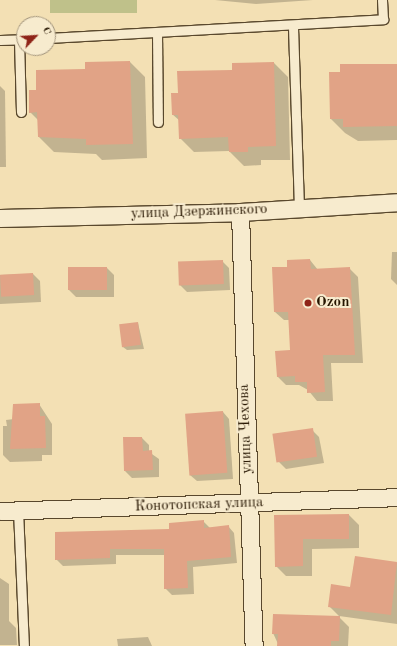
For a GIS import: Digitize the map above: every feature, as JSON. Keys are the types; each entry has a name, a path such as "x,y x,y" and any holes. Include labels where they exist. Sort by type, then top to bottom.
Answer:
{"street":[{"name":"улица Дзержинского","path":"0,218 240,212 397,202"},
{"name":"улица Чехова","path":"240,212 254,646"},
{"name":"Конотопская улица","path":"0,510 249,504 397,497"}],"lane":[{"path":"56,38 293,27 383,19 382,0"},
{"path":"293,27 299,208"},
{"path":"157,33 158,122"},
{"path":"0,40 16,39"},
{"path":"21,112 22,56"},
{"path":"18,510 24,646"}],"green space":[{"path":"50,0 137,0 137,13 50,13"}],"building":[{"path":"130,61 133,144 86,145 86,139 38,137 37,112 29,113 29,90 36,90 36,70 85,69 85,62"},
{"path":"274,62 276,146 248,147 248,152 229,152 228,137 179,139 178,115 172,115 171,93 178,93 177,71 232,70 232,63"},
{"path":"340,64 397,64 397,126 343,127 343,119 330,119 329,72 340,72"},
{"path":"310,259 311,269 350,267 355,355 323,355 325,392 307,393 307,382 295,382 295,376 277,377 275,351 290,350 288,312 274,312 272,267 287,267 287,260"},
{"path":"223,260 224,284 179,286 178,262"},
{"path":"68,267 107,267 107,290 68,290"},
{"path":"33,273 34,295 1,297 0,275"},
{"path":"138,322 141,345 122,347 119,324"},
{"path":"40,403 40,416 45,416 46,448 10,449 13,404"},
{"path":"223,411 227,473 189,475 185,414"},
{"path":"313,428 317,457 276,462 272,434"},
{"path":"123,437 142,437 143,451 152,450 153,470 124,471"},
{"path":"349,514 349,539 303,539 303,566 275,567 274,515"},
{"path":"204,520 204,528 229,525 231,557 187,561 188,588 164,589 164,549 110,549 110,558 55,560 55,532 169,529 169,523"},
{"path":"355,556 397,562 391,615 328,607 331,584 350,587"},
{"path":"273,614 340,616 339,641 331,641 331,646 277,646 278,634 272,634"}],"place":[{"name":"Ozon","path":"308,303"}]}
